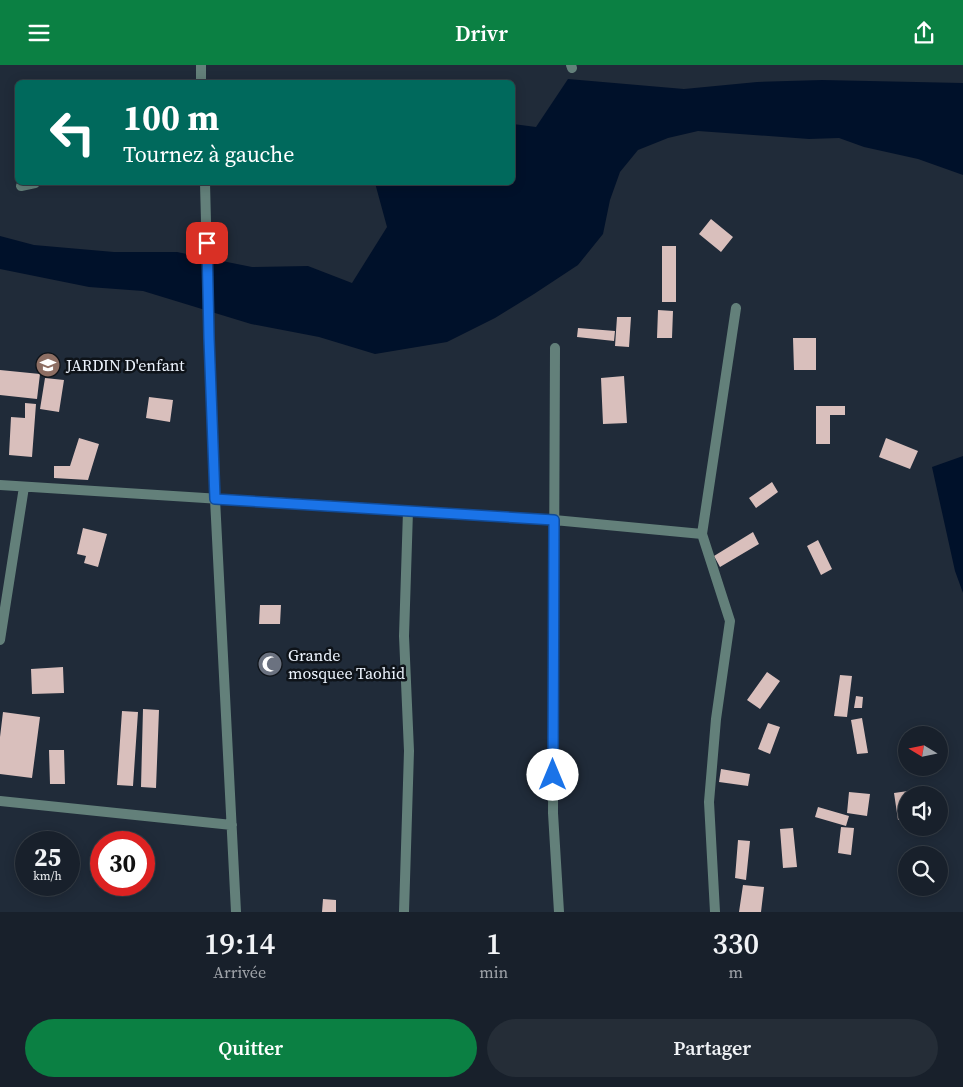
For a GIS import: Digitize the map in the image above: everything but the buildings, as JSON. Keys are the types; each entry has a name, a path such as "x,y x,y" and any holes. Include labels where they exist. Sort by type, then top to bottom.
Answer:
{"street":[{"path":"201,65 201,80"},
{"path":"206,185 215,499 236,912"},
{"path":"715,912 710,802 716,719 730,621 702,534 736,308"},
{"path":"555,349 554,813 559,912"},
{"path":"0,485 554,520 702,534"},
{"path":"0,640 24,487"},
{"path":"404,912 409,751 404,636 408,511"},
{"path":"0,801 232,825"}],"water":[{"path":"568,79 684,89 757,82 822,80 963,83 963,175 918,159 864,147 839,138 809,139 698,131 668,138 638,150 620,172 610,200 603,234 578,265 495,318 447,342 375,354 319,337 251,324 143,291 89,287 0,269 0,236 34,245 114,252 177,252 252,267 308,266 352,283 387,227 376,185 515,185 515,124 536,127"},
{"path":"963,456 963,593 955,571 932,467"}],"place":[{"name":"JARDIN D'enfant","path":"48,365"},
{"name":"Grande mosquee Taohid","path":"270,664"}],"route":[{"path":"207,243 215,499 554,520 553,775"}]}
